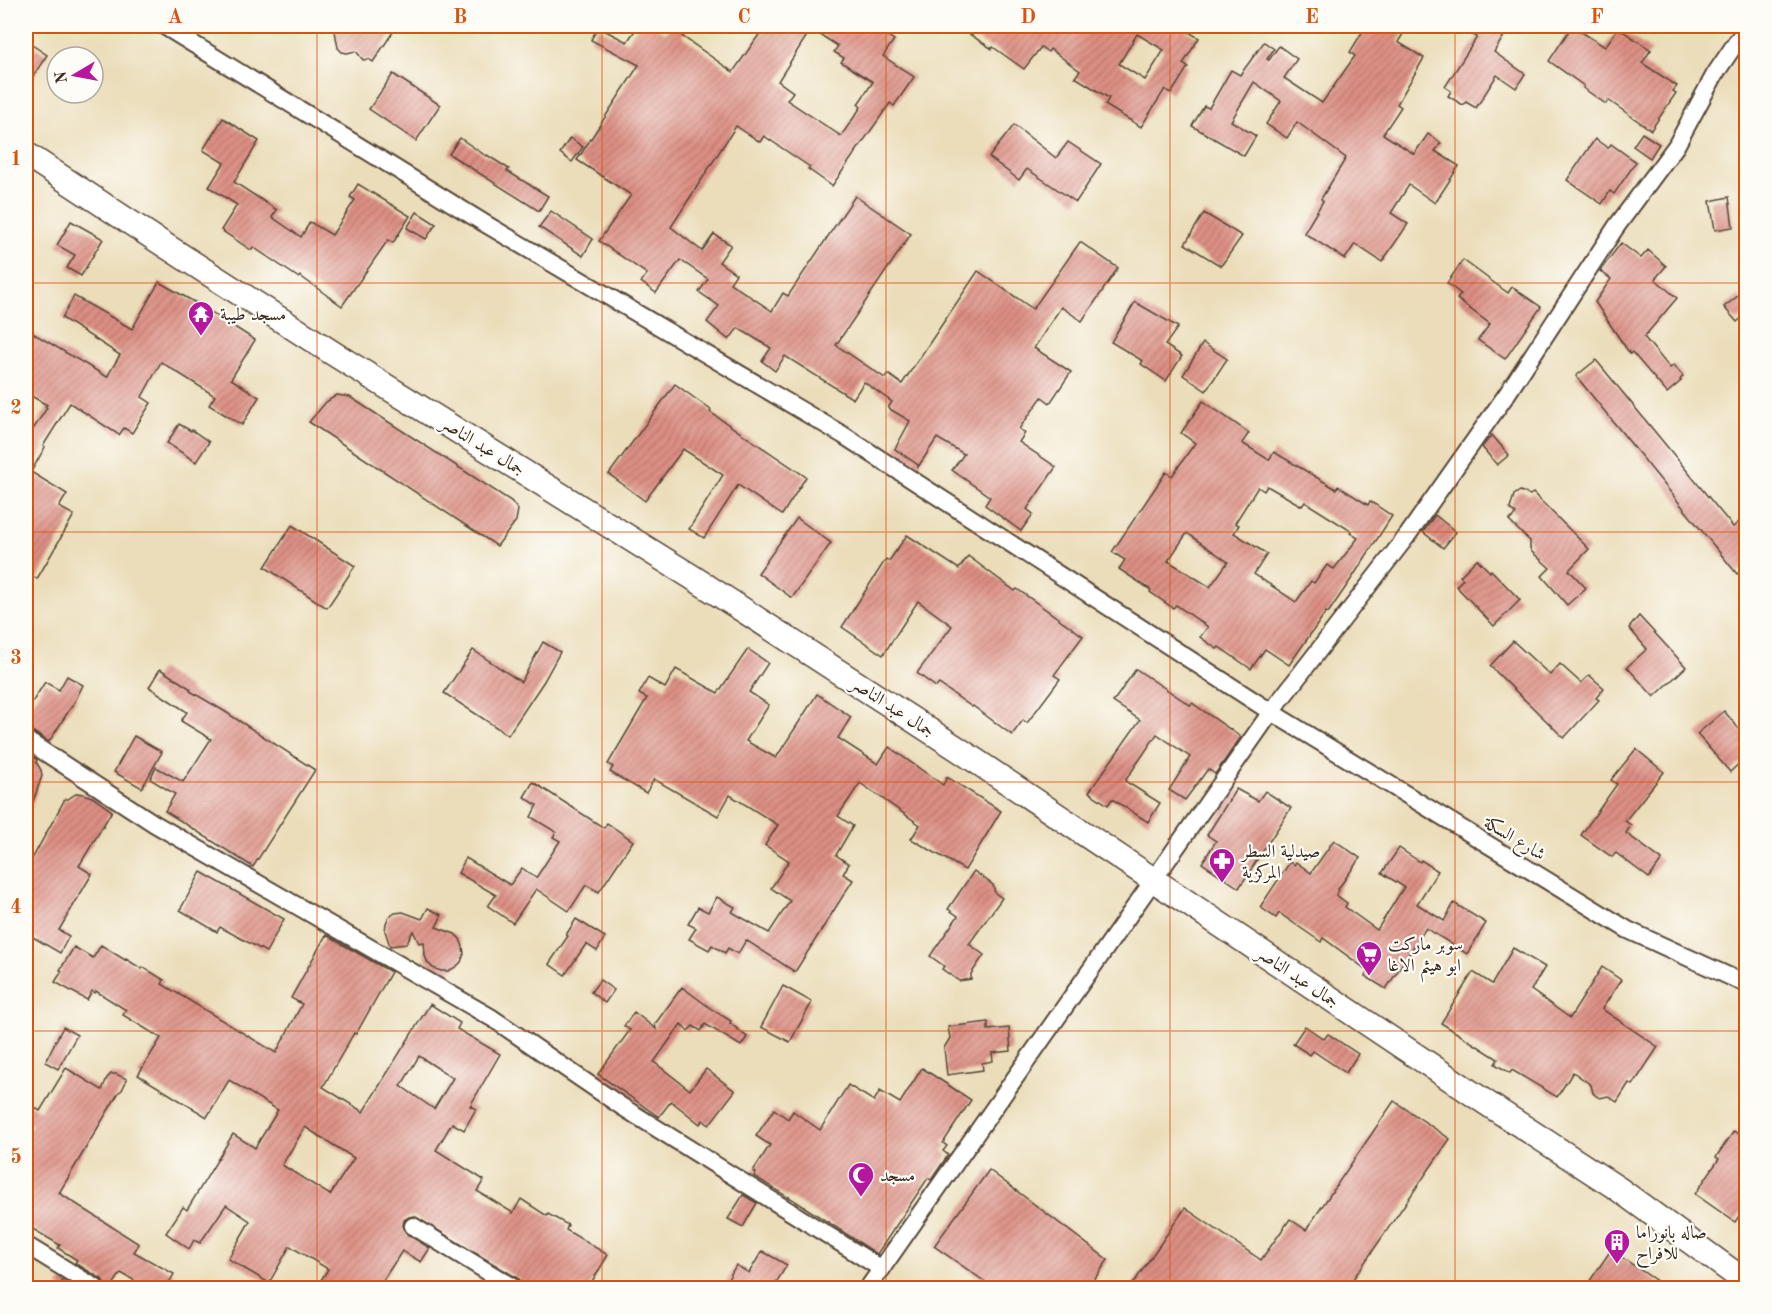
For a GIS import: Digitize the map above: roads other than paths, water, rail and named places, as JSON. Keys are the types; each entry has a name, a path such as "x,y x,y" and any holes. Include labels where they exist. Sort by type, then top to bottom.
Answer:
{"main road":[{"name":"جمال عبد الناصر","path":"26,154 331,352 692,577 958,749 1478,1098 1617,1188 1746,1282"}],"street":[{"name":"شارع السكة","path":"164,26 484,223 843,435 1270,712 1628,930 1746,984"},
{"path":"868,1288 1270,712 1407,536 1507,394 1617,227 1677,146 1715,74 1746,28"},
{"path":"26,740 155,824 492,1018 621,1106 882,1269"},
{"path":"413,1226 514,1288"},
{"path":"26,1245 96,1288"}],"place":[{"name":"مسجد طيبة","path":"201,337"},
{"name":"صيدلية السطر المركزية","path":"1222,884"},
{"name":"سوبر ماركت ابو هيثم الاغا","path":"1369,977"},
{"name":"مسجد","path":"861,1198"},
{"name":"صاله بانوراما للافراح","path":"1617,1265"}]}
